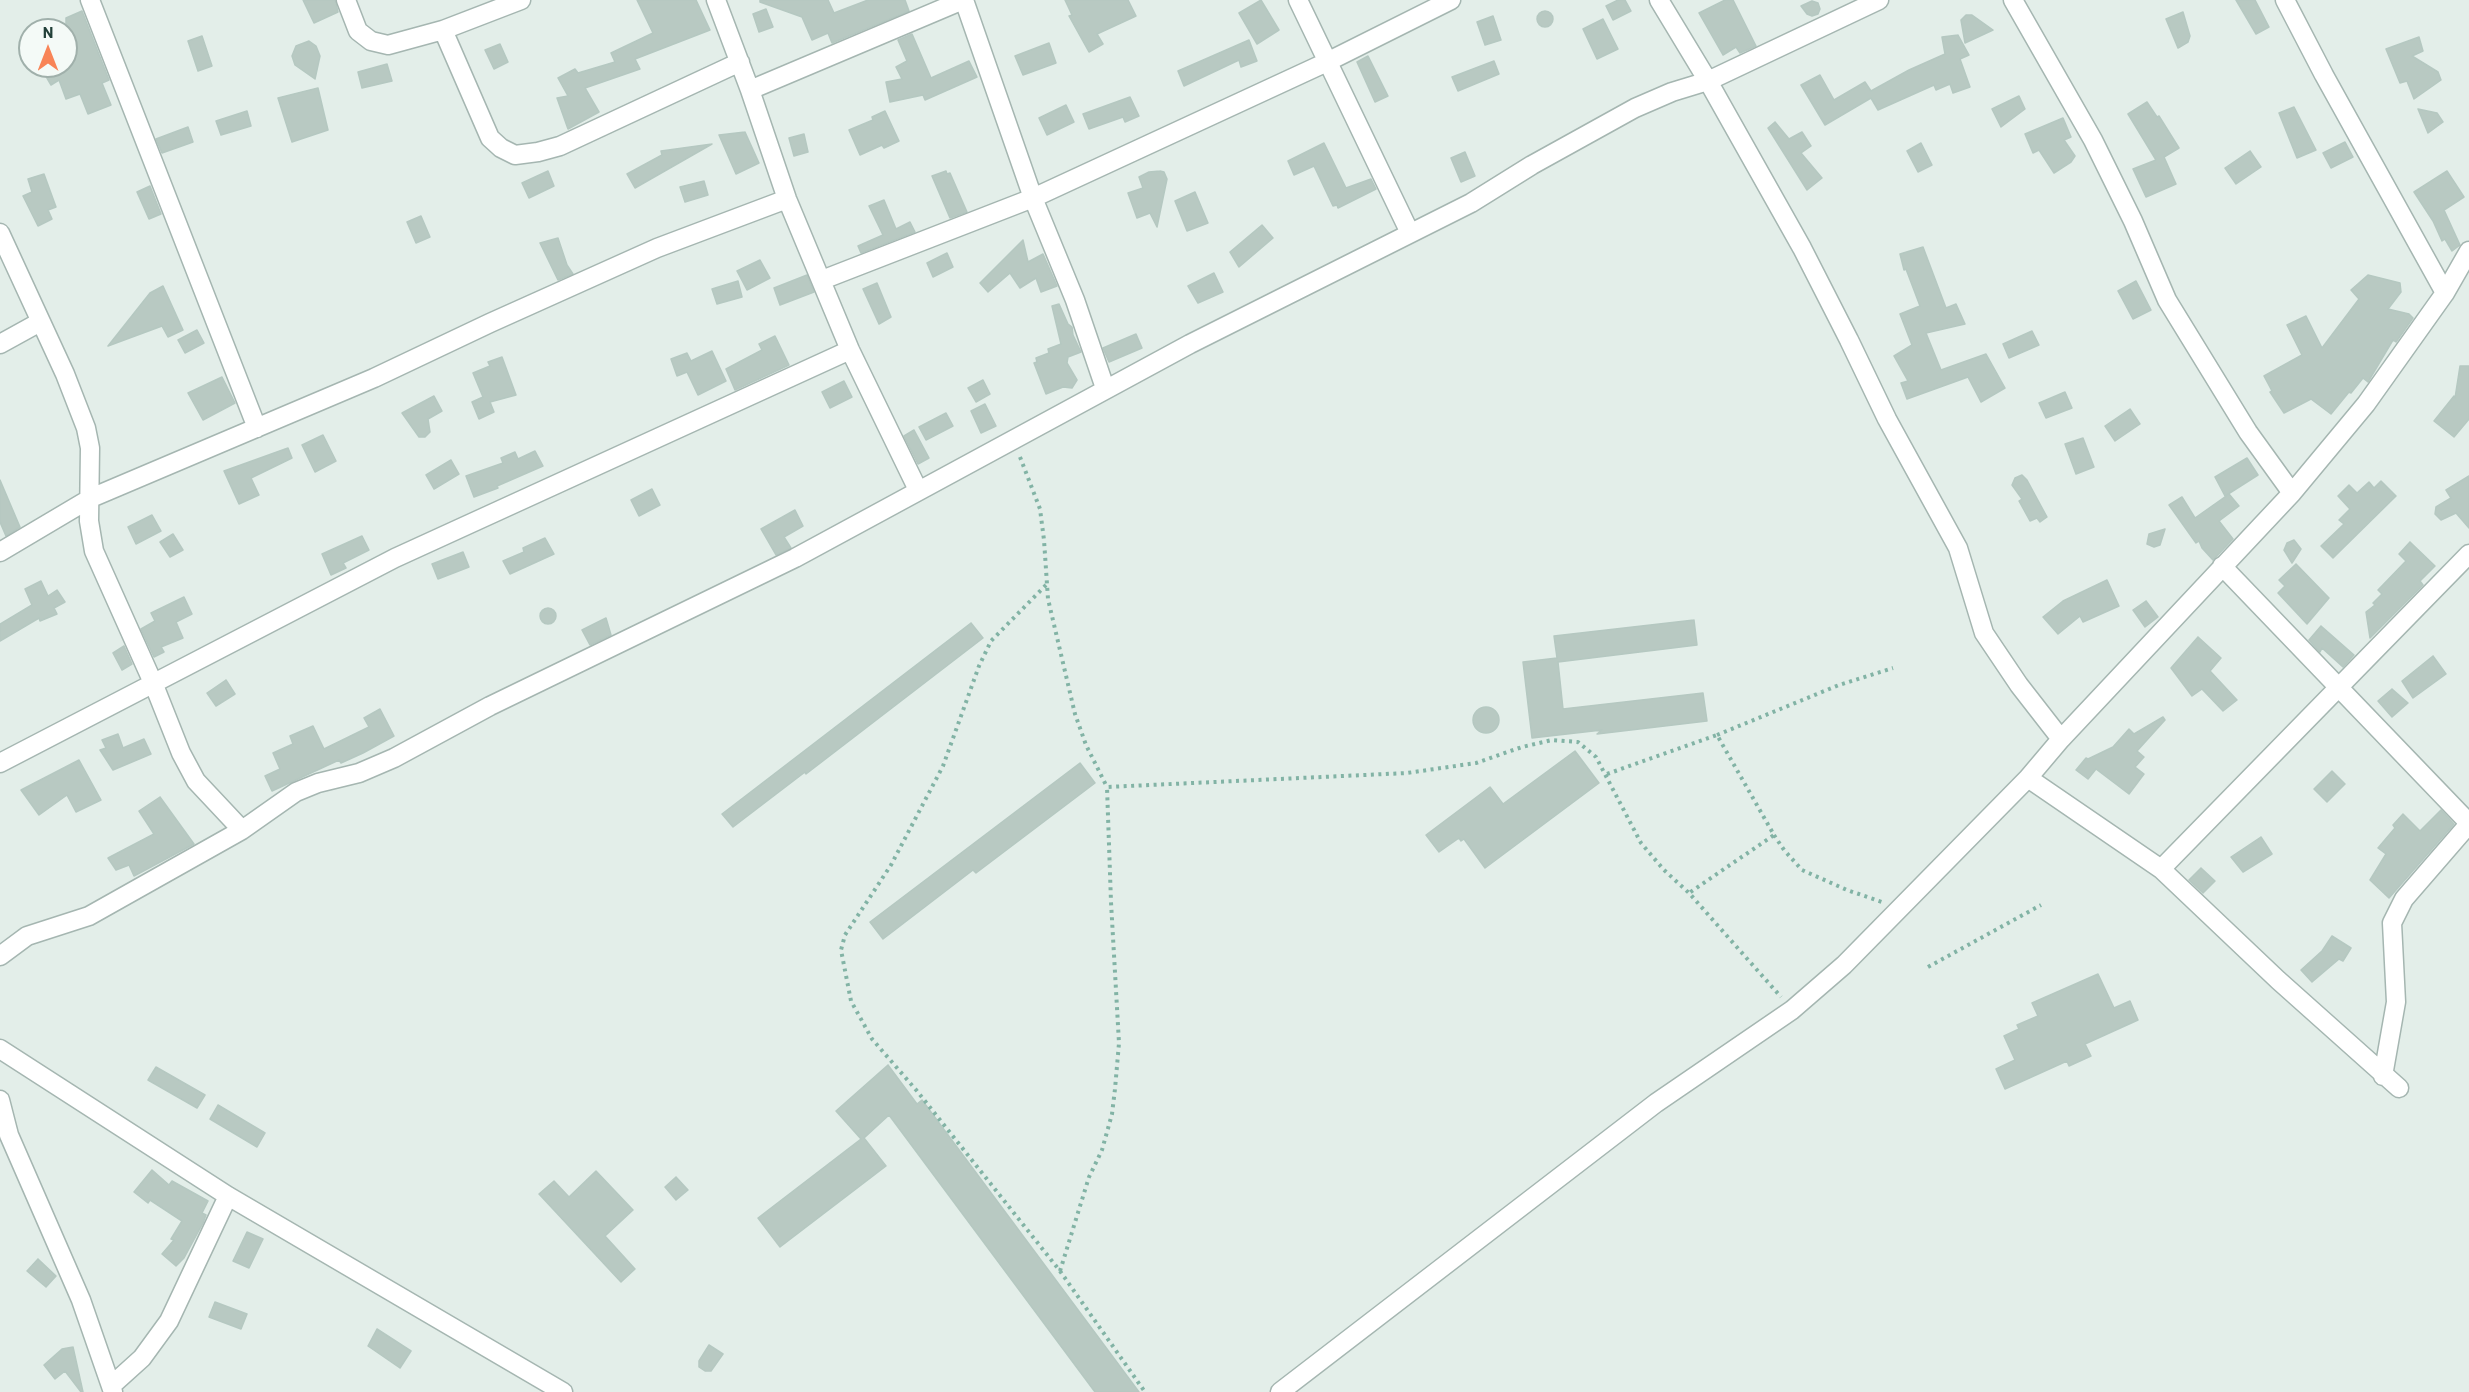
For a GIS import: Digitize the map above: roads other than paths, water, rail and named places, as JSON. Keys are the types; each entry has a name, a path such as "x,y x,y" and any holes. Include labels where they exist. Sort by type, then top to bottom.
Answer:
{"street":[{"path":"90,0 257,428"},
{"path":"346,0 358,31 371,41 388,45 443,30 521,0"},
{"path":"717,0 787,199 850,350 918,490"},
{"path":"750,90 964,0 1033,198 1075,300 1106,388"},
{"path":"1298,0 1410,233"},
{"path":"822,280 1033,198 1327,62 1451,0"},
{"path":"1659,0 1708,81 1807,258 1887,419 1958,548 1984,633 2019,685 2061,739"},
{"path":"0,956 27,936 89,916 242,830 296,792 394,758 490,706 795,558 1106,388 1471,203 1532,165 1635,108 1672,92 1708,81 1879,0"},
{"path":"2013,0 2093,140 2133,221 2167,300 2248,432 2292,493"},
{"path":"2284,0 2445,293"},
{"path":"443,30 490,138 501,148 515,155 560,146 740,62"},
{"path":"0,552 91,498 374,378 490,322 657,248 787,199"},
{"path":"0,233 86,428 90,448 89,522 94,551 154,685 181,753 196,782 242,830"},
{"path":"1280,1392 1656,1103 1792,1010 1844,965 2028,778 2061,739 2292,493 2366,404 2445,293 2469,251"},
{"path":"0,344 40,322"},
{"path":"0,763 395,558 850,350"},
{"path":"2161,869 2469,554"},
{"path":"2222,566 2469,824 2404,899 2392,923 2396,1002 2383,1076"},
{"path":"2028,778 2161,869 2383,1076 2399,1088"},
{"path":"0,1049 228,1196 563,1392"},
{"path":"0,1100 9,1135 81,1300 112,1389 142,1358 169,1321 228,1196"}]}
